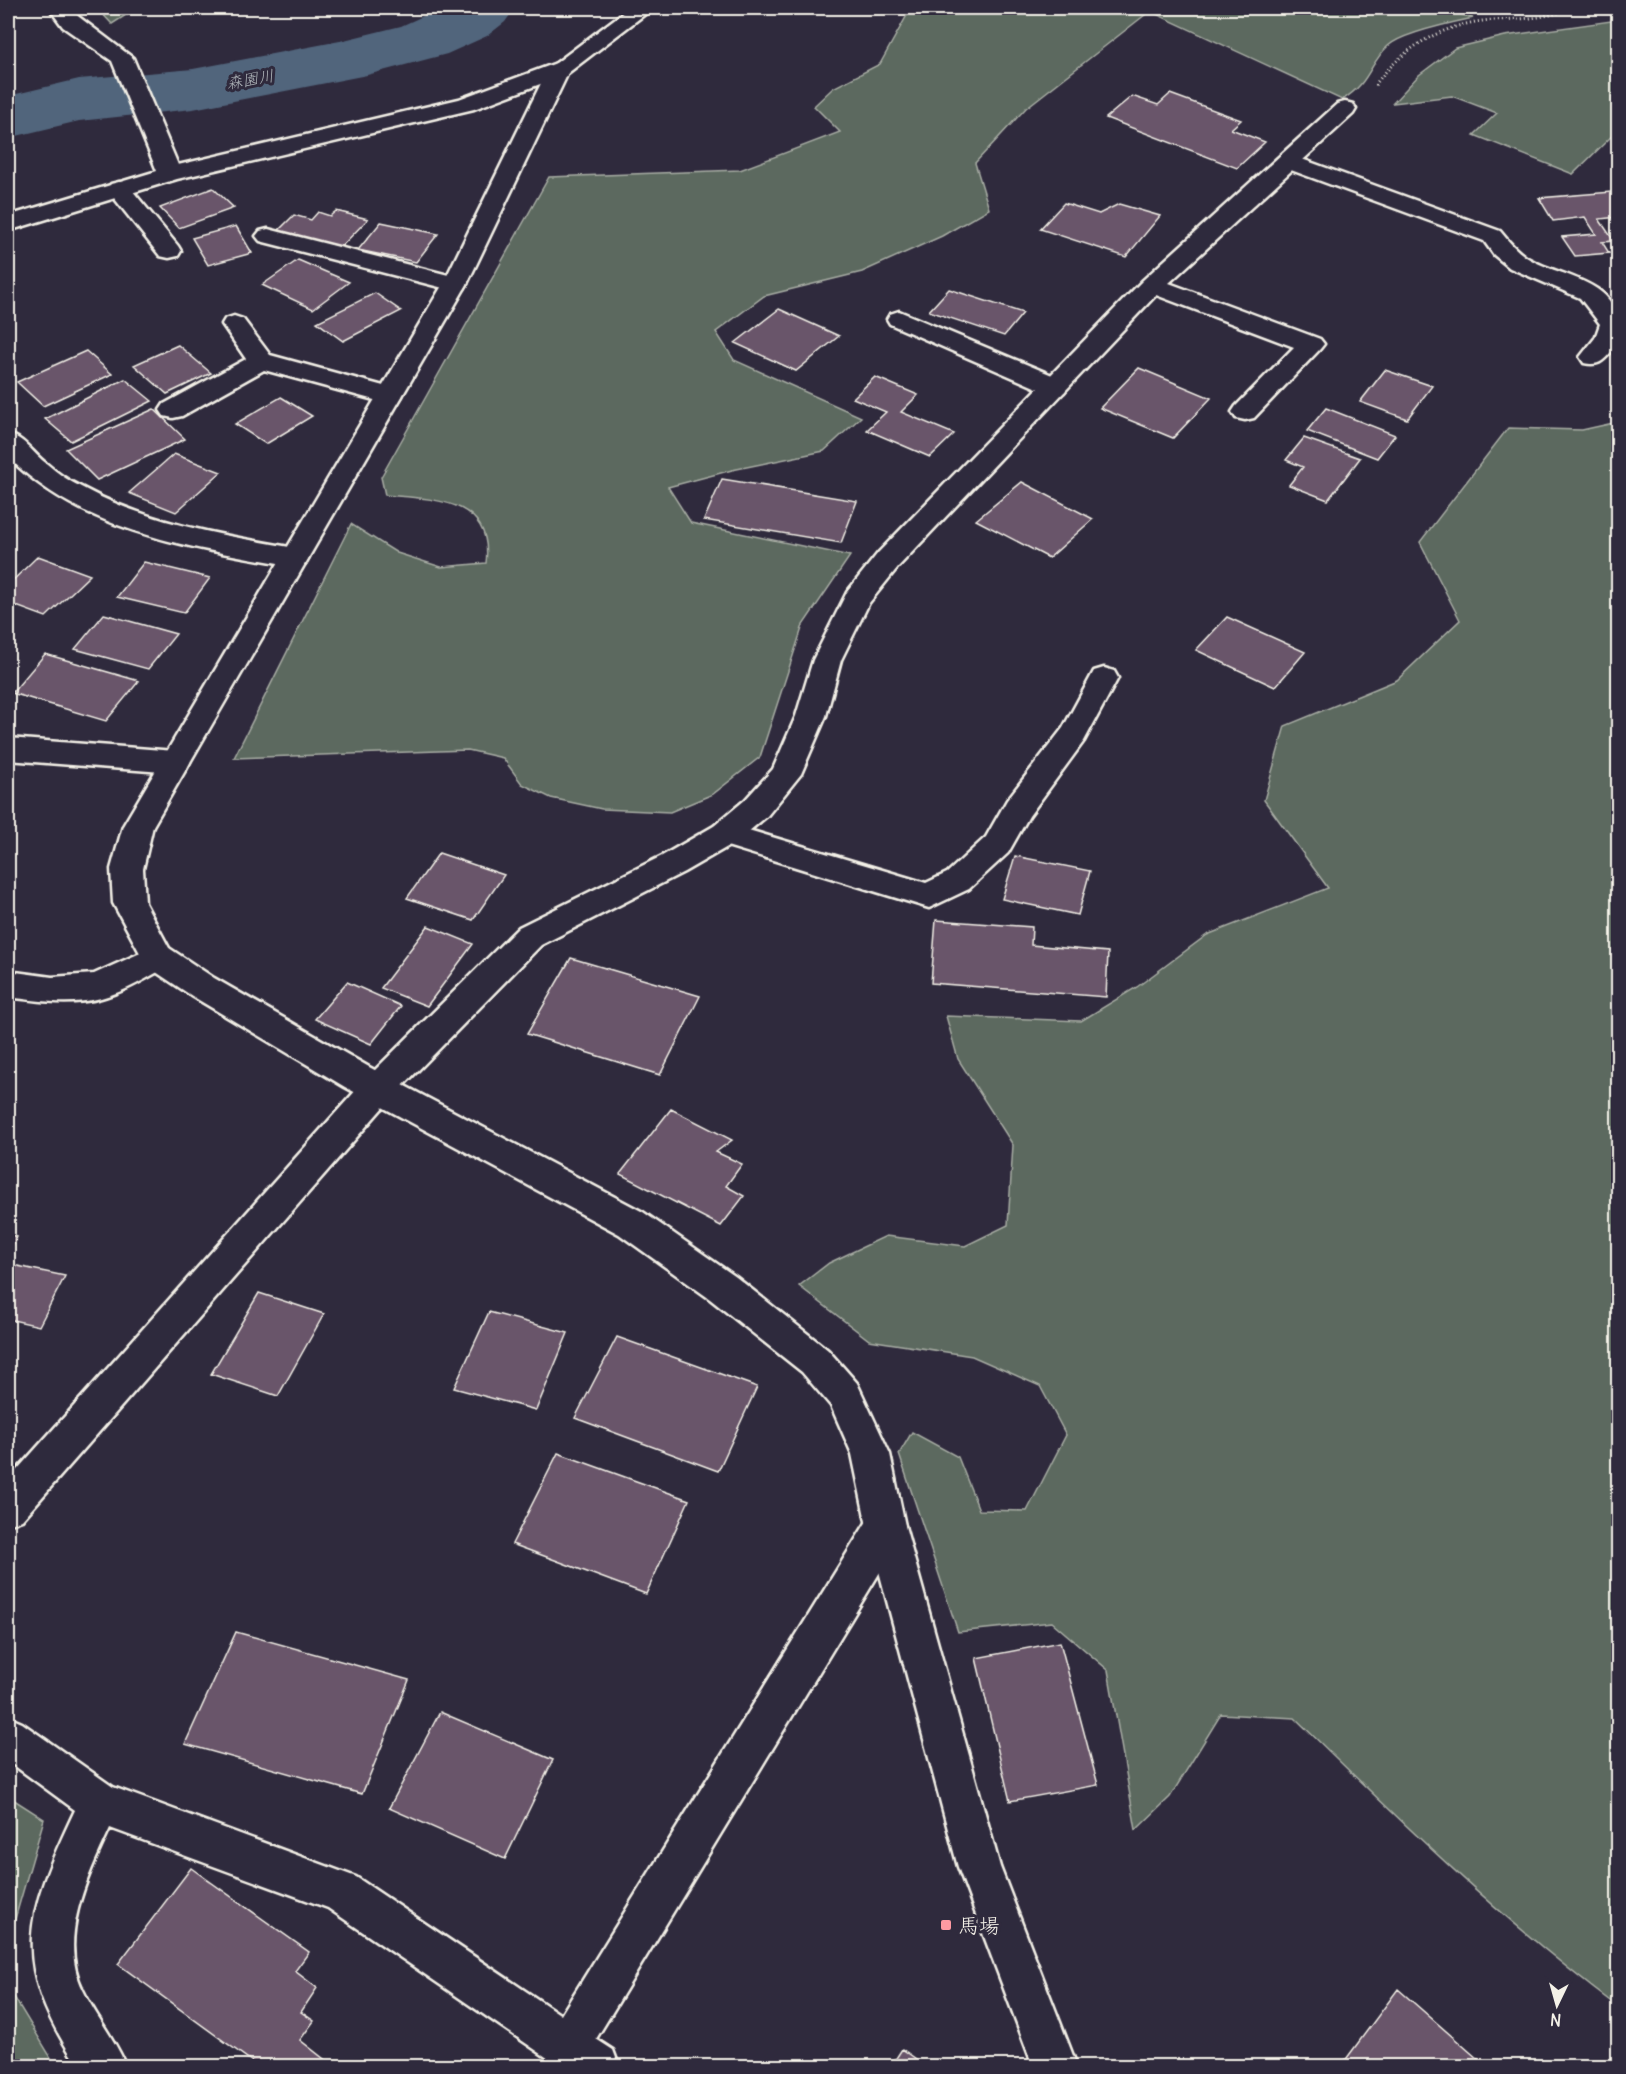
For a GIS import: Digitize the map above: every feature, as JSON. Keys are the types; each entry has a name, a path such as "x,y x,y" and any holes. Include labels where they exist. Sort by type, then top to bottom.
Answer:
{"street":[{"path":"59,8 71,22 122,58 170,174"},
{"path":"8,224 170,174 454,107 559,69 642,8"},
{"path":"559,69 455,284 138,826 127,869 129,903 158,957 203,987 379,1088 631,1223 723,1288 815,1362 844,1395 871,1454 886,1526 979,1867 1055,2067"},
{"path":"8,1507 379,1088 530,936 673,864 725,834 756,808 786,774 811,716 827,660 857,599 888,560 1152,285 1344,109"},
{"path":"1288,161 1492,236 1503,250 1519,263 1589,293 1613,323 1607,340 1593,357"},
{"path":"119,189 169,251"},
{"path":"268,237 455,284"},
{"path":"1152,285 1311,344 1245,412"},
{"path":"899,319 1055,386"},
{"path":"234,324 261,361 389,396"},
{"path":"173,410 261,361"},
{"path":"8,442 27,465 70,494 106,511 167,533 295,557"},
{"path":"725,834 929,896 958,881 997,845 1018,808 1074,734 1104,678"},
{"path":"8,749 175,762"},
{"path":"8,984 52,990 99,986 158,957"},
{"path":"8,1737 100,1803 341,1892 581,2057 886,1526"},
{"path":"100,1803 69,1871 54,1923 54,1968 72,2016 104,2067"}],"path":[{"path":"1344,109 1369,94 1399,54 1432,35 1482,21 1538,19 1571,8"}],"green space":[{"path":"97,8 137,8 112,24"},
{"path":"911,8 1439,8 1473,18 1428,29 1395,41 1381,53 1359,87 1342,100 1150,11 1026,108 975,163 989,209 942,236 862,272 764,296 716,332 734,360 861,417 824,451 732,470 668,487 691,523 850,556 803,625 760,757 713,794 670,812 602,809 551,798 522,784 503,758 468,750 234,758 351,524 397,553 441,567 486,563 486,542 480,526 470,514 440,501 385,495 381,477 549,177 740,170 840,132 814,106 833,88 880,64"},
{"path":"1618,20 1618,130 1573,174 1474,135 1497,113 1452,96 1393,103 1419,75 1455,48 1505,36"},
{"path":"1618,422 1618,2007 1492,1904 1412,1831 1295,1718 1221,1714 1170,1797 1136,1830 1108,1670 1052,1622 958,1632 899,1454 912,1432 958,1457 979,1510 1027,1511 1066,1435 1040,1386 972,1356 869,1340 799,1286 829,1263 886,1236 965,1246 1008,1225 1013,1145 958,1059 946,1016 1081,1021 1137,987 1207,935 1328,888 1264,800 1285,726 1397,680 1460,620 1420,542 1508,428 1582,430"},
{"path":"8,1796 44,1819 8,1943"},
{"path":"8,1987 56,2066 8,2066"}],"building":[{"path":"1170,94 1241,120 1231,129 1265,142 1237,168 1106,118 1132,96 1158,105"},
{"path":"213,188 234,208 179,228 160,208"},
{"path":"1612,192 1618,202 1618,217 1599,219 1614,241 1602,242 1609,253 1575,256 1562,237 1596,234 1585,217 1553,221 1539,198"},
{"path":"1064,203 1099,214 1119,204 1160,216 1126,257 1040,229"},
{"path":"336,211 368,219 339,249 278,231 294,215 311,220 318,212 330,216"},
{"path":"381,222 438,234 416,262 358,250"},
{"path":"236,226 252,253 208,265 192,238"},
{"path":"298,260 349,282 313,309 262,285"},
{"path":"949,289 1023,313 1004,336 929,311"},
{"path":"375,293 401,311 343,341 317,322"},
{"path":"779,309 839,336 796,371 735,343"},
{"path":"178,345 211,373 167,394 134,365"},
{"path":"86,351 112,374 43,406 17,382"},
{"path":"1139,368 1211,398 1173,438 1100,408"},
{"path":"1385,370 1432,386 1407,419 1360,402"},
{"path":"875,377 918,395 901,412 954,434 930,457 867,430 886,412 853,398"},
{"path":"125,379 152,401 71,441 45,419"},
{"path":"281,397 312,416 266,444 235,424"},
{"path":"1326,408 1395,435 1377,458 1307,431"},
{"path":"154,409 185,439 97,480 66,449"},
{"path":"1304,438 1360,458 1328,500 1289,485 1303,467 1286,460"},
{"path":"174,454 221,472 176,512 129,493"},
{"path":"722,479 857,501 841,543 704,520"},
{"path":"1022,482 1093,519 1049,558 976,520"},
{"path":"38,556 90,575 46,617 8,603 8,585"},
{"path":"144,562 210,578 184,613 117,597"},
{"path":"104,614 176,634 148,669 75,649"},
{"path":"1227,617 1305,652 1275,687 1196,650"},
{"path":"45,654 139,681 106,721 12,693"},
{"path":"439,853 504,875 473,920 407,898"},
{"path":"1015,856 1090,871 1078,915 1002,899"},
{"path":"936,920 1032,927 1031,945 1108,952 1106,997 931,983"},
{"path":"428,926 473,944 427,1006 381,988"},
{"path":"571,958 700,996 660,1075 527,1034"},
{"path":"347,982 401,1006 371,1044 315,1019"},
{"path":"671,1109 732,1140 716,1152 742,1164 726,1186 744,1196 721,1226 620,1174"},
{"path":"8,1234 17,1237 8,1255"},
{"path":"8,1264 65,1276 39,1326 8,1319"},
{"path":"259,1293 324,1314 278,1396 211,1374"},
{"path":"489,1312 568,1333 536,1410 454,1388"},
{"path":"617,1337 757,1387 718,1471 575,1418"},
{"path":"558,1453 689,1500 646,1594 512,1544"},
{"path":"236,1632 409,1680 362,1794 185,1744"},
{"path":"1060,1642 1098,1785 1010,1801 976,1658"},
{"path":"440,1712 553,1760 505,1859 389,1808"},
{"path":"191,1868 309,1952 295,1971 317,1988 301,2012 314,2021 300,2040 333,2066 258,2066 118,1964"},
{"path":"1398,1989 1478,2059 1472,2066 1341,2066"},
{"path":"902,2049 926,2066 891,2066"}],"waterway":[{"name":"森園川","path":"8,117 79,100 193,89 343,61 424,40 464,22 482,8"}],"place":[{"name":"馬場","path":"946,1925"}]}
